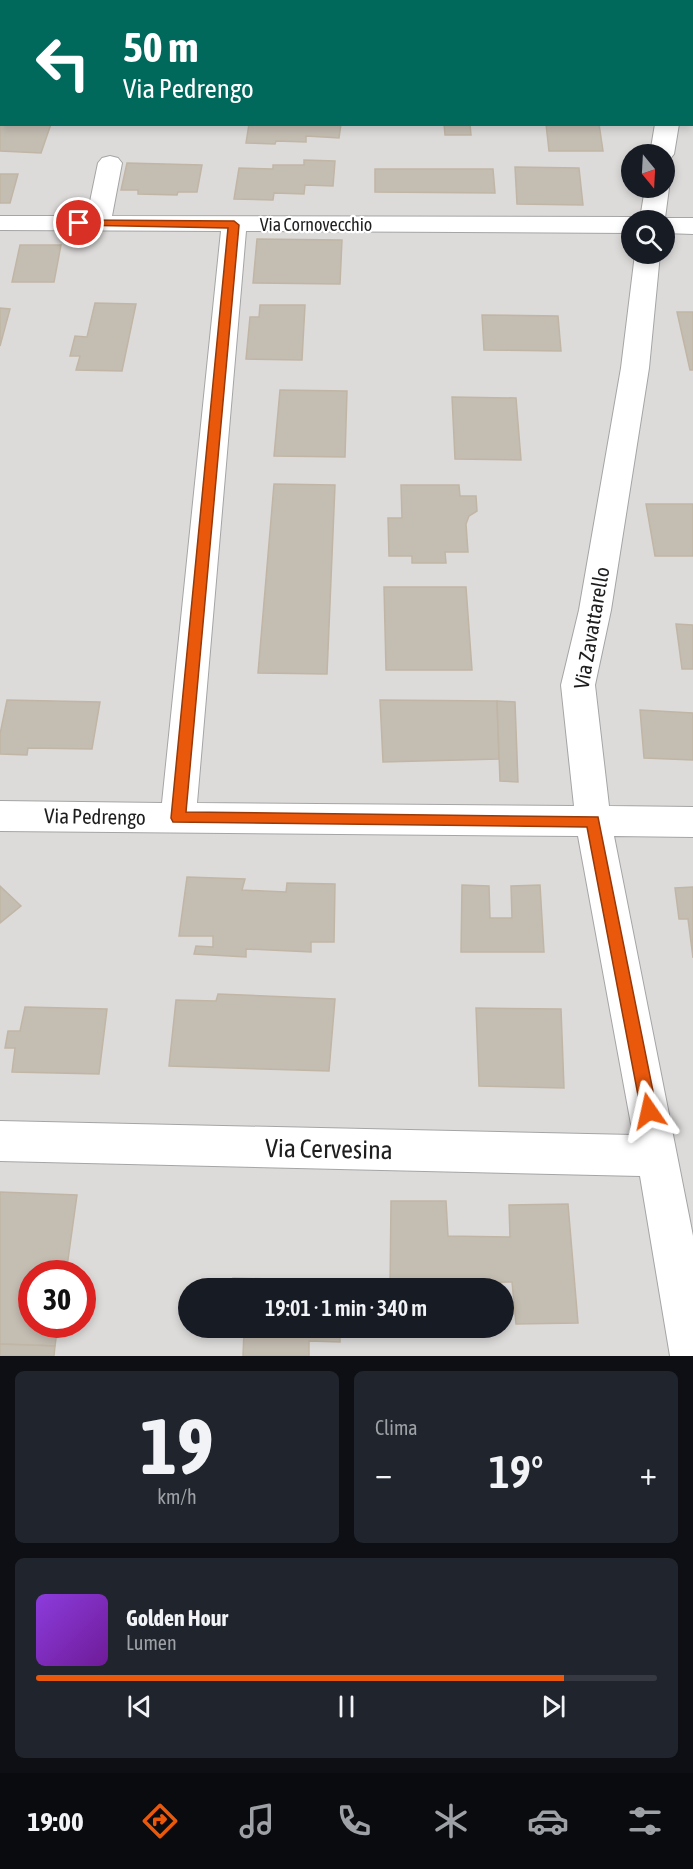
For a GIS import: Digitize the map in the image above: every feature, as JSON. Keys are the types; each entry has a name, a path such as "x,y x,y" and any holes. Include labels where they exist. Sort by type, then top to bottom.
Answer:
{"street":[{"path":"664,144 667,126"},
{"path":"98,223 111,163"},
{"name":"Via Cornovecchio","path":"0,223 621,225"},
{"path":"178,818 234,225"},
{"path":"675,225 693,225"},
{"name":"Via Zavattarello","path":"647,264 632,391 595,610 578,685 593,821 658,1156 692,1356"},
{"name":"Via Pedrengo","path":"0,816 693,822"},
{"name":"Via Cervesina","path":"0,1141 658,1156"}],"shaded area":[{"path":"0,126 693,126 693,1356 0,1356"}],"building":[{"path":"0,126 50,126 41,153 0,151"},
{"path":"249,126 341,126 339,138 306,136 306,142 246,143"},
{"path":"444,126 470,126 471,135 445,135"},
{"path":"546,126 599,126 603,151 549,151"},
{"path":"304,160 335,161 333,186 305,185 304,194 274,193 273,200 234,199 239,168 273,169 273,165 304,165"},
{"path":"127,163 202,165 197,192 178,192 177,195 138,194 138,190 121,190"},
{"path":"515,167 579,168 583,205 517,204"},
{"path":"375,169 493,169 495,193 375,192"},
{"path":"0,174 18,174 10,203 0,203"},
{"path":"257,239 342,240 340,284 253,283"},
{"path":"20,245 61,245 54,282 12,282"},
{"path":"95,303 136,304 122,371 76,370 80,356 70,356 75,336 87,337"},
{"path":"260,305 305,305 302,360 246,359 250,317 259,317"},
{"path":"0,308 10,309 0,346"},
{"path":"677,312 693,312 693,370 690,370"},
{"path":"482,315 558,316 561,351 484,350"},
{"path":"280,390 347,391 345,457 274,456"},
{"path":"452,397 516,398 521,460 455,459"},
{"path":"274,484 335,485 327,674 258,673"},
{"path":"401,485 459,485 460,496 476,496 477,511 469,516 466,524 468,552 445,552 446,563 412,563 412,556 389,556 388,518 402,518"},
{"path":"646,504 693,504 693,556 655,556"},
{"path":"384,587 466,587 472,670 386,670"},
{"path":"676,624 693,625 693,669 682,669"},
{"path":"7,700 100,702 92,749 28,748 27,755 0,754 0,734"},
{"path":"380,700 497,701 499,759 383,762"},
{"path":"497,701 515,702 518,782 500,781"},
{"path":"640,710 693,713 693,760 644,758"},
{"path":"187,877 245,879 242,890 286,892 287,883 335,884 334,942 311,942 311,952 246,949 246,957 194,954 196,946 213,947 213,936 179,936"},
{"path":"462,885 489,886 490,918 512,918 511,886 540,885 544,952 461,952"},
{"path":"0,886 21,906 0,923"},
{"path":"693,887 693,958 688,919 679,919 675,888"},
{"path":"218,994 335,999 329,1071 169,1066 176,1000 216,1001"},
{"path":"25,1007 107,1009 99,1074 12,1072 15,1048 5,1048 8,1031 20,1031"},
{"path":"476,1008 561,1009 564,1088 479,1086"},
{"path":"0,1192 77,1195 68,1260 18,1260 18,1338 56,1338 55,1346 0,1344"},
{"path":"391,1201 446,1201 448,1236 510,1237 509,1205 568,1204 578,1323 516,1324 514,1278 390,1278"},
{"path":"244,1338 340,1338 340,1342 309,1341 309,1356 243,1356"},
{"path":"0,1344 55,1346 54,1356 0,1356"}],"route":[{"path":"79,223 234,225 178,818 593,821 649,1111"}]}
